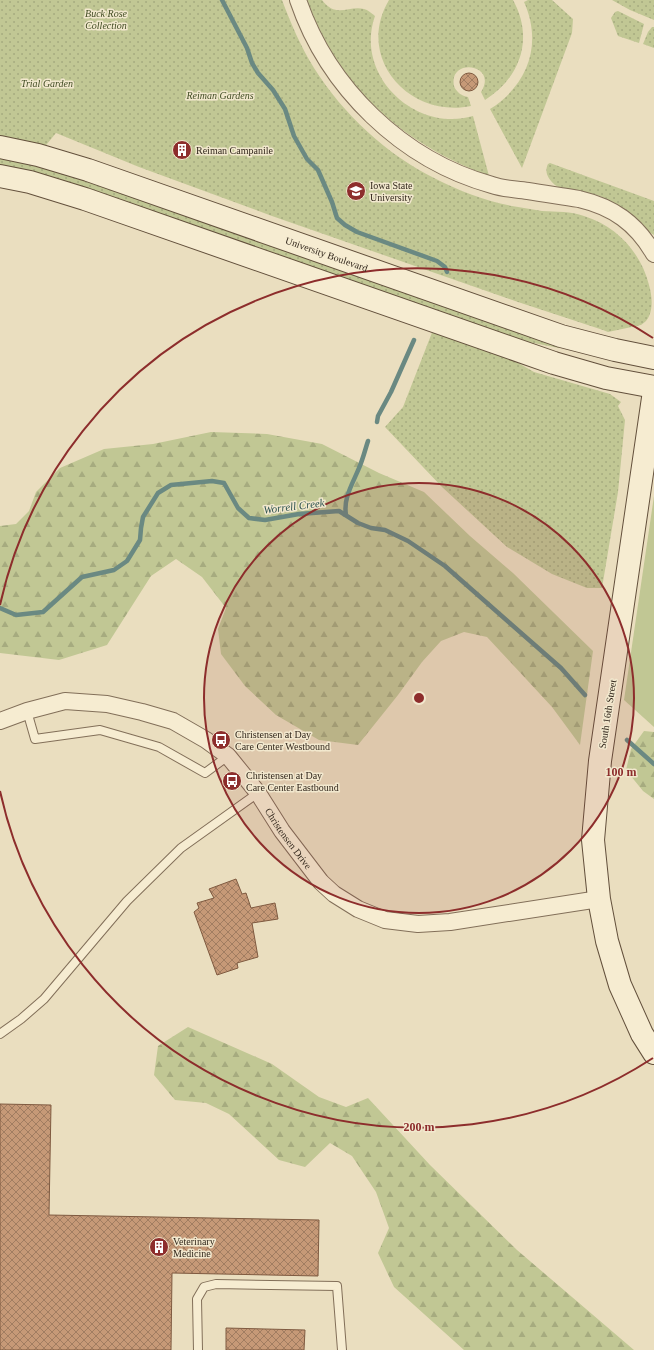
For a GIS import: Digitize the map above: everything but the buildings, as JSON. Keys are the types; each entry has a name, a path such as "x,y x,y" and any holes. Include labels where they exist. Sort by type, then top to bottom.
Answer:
{"main road":[{"name":"University Boulevard","path":"0,147 38,155 88,170 561,336 654,358"},
{"path":"0,176 30,182 85,199 554,363 606,378 654,387"},
{"name":"South 16th Street","path":"654,390 597,785 593,840 599,899 607,941 620,985 642,1034 654,1053"}],"street":[{"path":"298,0 311,33 348,89 373,116 410,147 452,170 493,186 579,199 613,211 636,229 646,240 654,254"},
{"name":"Christensen Drive","path":"0,721 27,711 65,700 107,704 173,721 206,740 228,756 258,793 282,831 321,882 334,894 358,909 385,920 418,924 450,922 599,899"}],"lane":[{"path":"27,711 35,739 100,730 159,747 205,773 228,756"},
{"path":"0,1034 21,1019 44,999 128,901 181,848 258,793"},
{"path":"198,1350 197,1299 204,1287 216,1284 337,1286 342,1350"}],"green space":[{"name":"Reiman Gardens","path":"0,0 282,0 296,35 314,68 338,101 368,132 400,158 418,169 463,191 512,206 542,211 579,214 607,226 626,242 634,252 645,273 652,302 648,318 641,325 608,332 272,216 139,167 56,133 38,155 0,147"},
{"path":"307,0 322,0 327,6 337,10 358,8 364,9 375,16 371,38 373,59 381,78 394,94 411,107 430,116 451,119 473,116 489,176 458,163 428,147 402,129 378,109 356,86 337,60 321,32"},
{"path":"389,0 513,0 523,28 523,42 520,56 508,80 485,100 481,92 485,83 484,75 479,70 472,68 465,68 458,71 454,77 454,86 456,90 468,97 471,106 448,108 427,103 408,93 394,79 383,62 379,42 380,21"},
{"path":"528,0 552,0 573,19 572,33 522,168 490,109 514,88 522,76 528,62 532,48 532,33 530,18 524,2"},
{"path":"612,0 654,0 654,20 630,10"},
{"path":"618,11 644,24 639,43 618,36 611,18 615,12"},
{"path":"652,27 654,27 654,48 643,44"},
{"path":"0,155 33,162 560,343 559,348 508,338 0,168"},
{"path":"550,163 654,201 654,235 639,225 616,204 597,195 565,189 555,185 550,180 546,170 548,164"},
{"path":"433,330 504,355 534,372 610,394 621,402 618,406 625,420 618,492 602,588 587,588 552,574 507,547 442,487 385,427 403,407"},
{"path":"211,432 267,434 322,444 379,473 424,492 470,536 513,573 593,651 580,745 552,707 487,637 464,632 441,641 422,662 358,745 319,740 276,715 245,686 221,654 218,629 226,608 202,577 176,559 151,576 107,645 59,660 0,653 0,526 16,524 29,511 36,492 60,468 104,449 153,444"},
{"path":"654,496 654,727 624,700"},
{"path":"644,731 654,732 654,799 643,791 626,770 631,749"},
{"path":"188,1027 272,1064 319,1097 346,1107 368,1098 430,1165 517,1250 634,1350 464,1350 394,1287 378,1253 389,1228 376,1192 352,1156 330,1143 305,1167 279,1160 229,1114 206,1103 175,1100 154,1075 158,1046"}],"waterway":[{"path":"222,0 247,48 252,63 258,73 273,90 285,109 294,136 307,159 318,170 332,202 337,218 357,232 437,261 445,267 447,272"},
{"path":"377,422 378,416 391,392 414,340"},
{"path":"346,515 345,509 347,497 368,441"},
{"name":"Worrell Creek","path":"0,608 16,615 43,612 82,577 114,570 127,561 140,540 143,517 158,493 171,485 212,481 224,483 238,508 249,518 265,520 299,514 339,511 358,523 371,528 385,530 408,541 445,566 561,668 585,695"},
{"name":"Worrell Creek","path":"627,740 654,764"}],"place":[{"name":"Reiman Campanile","path":"182,150"},
{"name":"Iowa State University","path":"356,191"},
{"name":"Christensen at Day Care Center Westbound","path":"221,740"},
{"name":"Christensen at Day Care Center Eastbound","path":"232,781"},
{"name":"Veterinary Medicine","path":"159,1247"}],"park label":[{"name":"Buck Rose Collection","path":"106,18"},
{"name":"Trial Garden","path":"47,83"}]}
